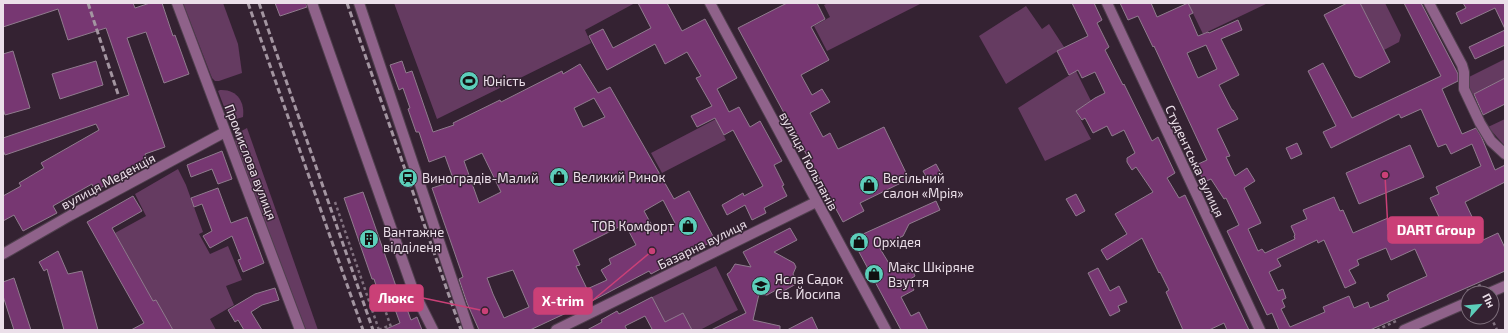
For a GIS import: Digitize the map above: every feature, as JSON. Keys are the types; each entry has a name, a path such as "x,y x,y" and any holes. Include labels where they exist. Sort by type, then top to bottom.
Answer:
{"street":[{"name":"Промислова вулиця","path":"177,3 300,330"},
{"path":"312,3 413,290 433,330"},
{"path":"359,3 469,330"},
{"name":"вулиця Тюльпанів","path":"710,3 886,330"},
{"name":"Студентська вулиця","path":"1106,3 1260,330"},
{"path":"1429,3 1462,65 1464,72 1464,89 1480,123 1491,141 1505,154"},
{"name":"вулиця Меденція","path":"3,254 71,215 226,132"},
{"name":"Базарна вулиця","path":"556,330 816,202"},
{"path":"1404,330 1460,306"}],"path":[{"path":"335,202 379,330 390,326"},
{"path":"370,306 413,290"},
{"path":"382,301 392,330"}],"shaded area":[{"path":"183,3 223,3 238,44 242,73 219,81 215,81 212,78"},
{"name":"Юність","path":"394,3 635,3 585,30 591,43 437,119"},
{"path":"828,3 922,3 827,51 814,26 830,17 824,5"},
{"path":"1188,3 1268,3 1203,34"},
{"path":"1360,3 1385,3 1401,35 1399,42 1384,50"},
{"path":"1026,6 1042,29 1049,24 1064,47 1006,84 979,36"},
{"path":"1505,59 1505,78 1470,96 1469,77"},
{"path":"1076,71 1091,101 1076,111 1091,139 1045,161 1018,108"},
{"path":"218,91 231,92 239,98 243,106 243,117 233,120 228,117"},
{"path":"716,119 726,140 662,173 651,153"},
{"path":"1505,119 1505,146 1488,127"},
{"path":"247,128 318,330 306,330 235,142 236,134"},
{"path":"178,169 186,185 203,232 199,234 210,254 228,246 242,280 226,286 234,305 210,319 216,330 173,330 156,300 153,301 115,233 146,216 135,194"},
{"path":"716,266 738,310 700,330 668,330 652,297"}],"building":[{"path":"3,3 133,3 135,8 150,3 162,3 173,36 175,35 189,74 164,83 146,32 127,38 165,147 145,154 148,161 95,191 92,184 53,206 57,213 23,231 14,215 3,221 3,196 21,186 19,183 44,168 41,163 99,130 96,124 5,155 3,150 3,138 129,95 106,28 68,40 58,9 3,27"},
{"path":"275,3 306,3 307,7 280,16"},
{"path":"638,3 667,3 682,31 705,19 737,78 717,89 729,112 739,107 750,127 760,121 782,161 774,165 784,185 782,186 787,196 764,208 766,213 752,220 745,205 727,215 722,205 743,193 744,196 763,186 733,130 724,135 715,118 697,127 691,116 712,106 696,78 701,76 687,52 665,64 655,44 607,70 589,36 603,29 613,48 651,28"},
{"path":"787,3 817,3 825,19 811,27 829,60 801,75 812,95 822,89 830,102 810,113 823,137 830,133 838,149 884,127 909,179 860,203 864,211 843,222 738,28"},
{"path":"1072,3 1094,3 1102,20 1097,23 1109,47 1105,50 1123,85 1124,84 1152,141 1158,137 1175,173 1167,178 1179,198 1185,195 1249,330 1227,330 1224,323 1209,330 1183,330 1166,292 1169,290 1142,238 1107,260 1101,250 1127,234 1115,214 1153,192 1136,167 1132,170 1127,162 1127,158 1135,153 1124,130 1112,136 1107,126 1093,133 1085,118 1082,120 1076,111 1105,93 1095,72 1082,78 1078,70 1069,75 1057,51 1088,36"},
{"path":"1120,3 1151,3 1157,17 1188,3 1193,13 1189,15 1198,36 1208,32 1209,33 1238,20 1242,30 1221,39 1239,75 1219,85 1238,119 1217,129 1230,156 1226,157 1235,176 1247,168 1255,181 1244,188 1261,223 1248,229 1258,251 1262,249 1265,253 1295,239 1291,226 1307,219 1303,210 1334,197 1340,211 1343,210 1353,233 1388,218 1397,238 1440,219 1430,198 1439,194 1436,187 1481,166 1472,144 1451,154 1446,144 1438,147 1421,109 1401,118 1399,114 1331,148 1323,132 1336,126 1308,71 1323,63 1352,118 1441,76 1404,3 1421,3 1458,74 1458,81 1442,89 1462,134 1476,128 1481,136 1495,170 1505,165 1505,182 1465,202 1483,240 1498,233 1505,248 1505,271 1473,285 1460,285 1460,291 1370,330 1279,330 1272,313 1267,315 1227,231 1239,225 1226,198 1224,199 1211,179 1204,182 1196,165 1207,160 1154,46 1153,47 1138,16 1128,20","holes":["1206,45 1217,69 1198,78 1187,53","1317,240 1318,243 1324,240 1345,288 1356,283 1349,270 1359,265 1357,260 1386,248 1391,260 1415,249 1427,276 1389,293 1387,295 1389,300 1370,308 1368,302 1354,308 1349,296 1323,307 1325,312 1290,327 1281,309 1285,307 1282,300 1286,298 1283,289 1278,291 1269,272 1281,266 1277,259"]},
{"path":"1347,3 1360,3 1390,62 1360,78 1355,76 1324,15"},
{"path":"1463,3 1505,3 1505,29 1495,8 1461,24 1456,13 1466,8"},
{"path":"1505,30 1505,45 1475,59 1469,47"},
{"path":"13,51 30,108 5,115 3,108 3,54"},
{"path":"96,61 103,85 60,99 52,74"},
{"name":"Великий Ринок","path":"402,61 406,73 412,71 433,132 454,125 453,123 500,100 501,102 562,71 563,74 580,64 598,93 610,87 674,199 689,191 715,240 651,274 649,271 592,301 530,330 479,330 467,303 459,279 463,277 432,188 454,181 445,156 429,162 419,132 416,132 403,88 399,90 390,65","holes":["594,98 605,117 583,127 574,108","482,153 501,192 479,203 464,161","663,200 675,223 656,233 644,211","625,224 636,245 609,259 611,264 601,270 607,280 587,289 576,266 580,265 573,250","513,270 529,307 504,318 487,278"]},
{"path":"1505,78 1505,104 1483,115 1474,94"},
{"path":"1297,143 1302,154 1291,159 1286,148"},
{"path":"1410,145 1424,177 1359,204 1346,173"},
{"path":"222,151 232,179 218,184 212,169 191,177 187,165"},
{"path":"936,164 943,177 930,184 923,171"},
{"path":"218,188 231,223 247,217 264,263 243,272 238,260 241,259 232,236 210,248 203,236 212,231 202,204 194,207 191,198"},
{"name":"Вантажне відділеня","path":"363,192 398,292 380,298 344,198"},
{"path":"1076,194 1085,211 1076,216 1066,199"},
{"path":"133,196 142,211 112,228 153,301 156,300 173,330 131,330 144,323 87,222"},
{"path":"936,201 940,210 909,224 903,236 879,247 890,265 896,262 899,268 909,263 915,276 909,280 914,290 901,297 911,316 919,312 928,330 901,330 852,239"},
{"path":"790,228 797,240 774,252 794,263 796,267 793,274 798,283 778,294 776,290 767,295 759,294 753,320 780,326 780,330 711,330 746,313 727,274 735,264 751,267 743,252"},
{"path":"58,251 68,274 82,271 98,330 64,330 47,269 44,271 39,262"},
{"path":"1098,268 1110,291 1119,286 1127,302 1118,306 1120,311 1110,316 1088,273"},
{"path":"14,278 31,330 14,330 3,296 3,282"},
{"path":"275,288 279,300 262,305 251,312 262,330 244,330 238,320 235,322 228,310 255,294"},
{"path":"652,297 665,322 683,313 692,330 650,330 652,329 645,316 625,326 627,330 587,330 602,322 601,320 617,311 619,314"},
{"path":"403,298 411,320 417,317 422,330 386,330 400,323 392,301"},
{"path":"812,317 818,330 787,330"}],"railway":[{"path":"88,3 118,94"},
{"path":"248,3 363,330"},
{"path":"259,3 373,330"},
{"path":"347,3 461,330"}],"place":[{"name":"Юність","path":"469,81"},
{"name":"DART Group","path":"1385,175"},
{"name":"Великий Ринок","path":"559,177"},
{"name":"Виноградів-Малий","path":"408,178"},
{"name":"Весільний салон «Мрія»","path":"869,185"},
{"name":"ТОВ Комфорт","path":"688,226"},
{"name":"Вантажне відділеня","path":"369,239"},
{"name":"Орхідея","path":"859,242"},
{"name":"X-trim","path":"652,251"},
{"name":"Макс Шкіряне Взуття","path":"874,274"},
{"name":"Ясла Садок Св. Йосипа","path":"761,286"},
{"name":"Люкс","path":"485,311"}]}
